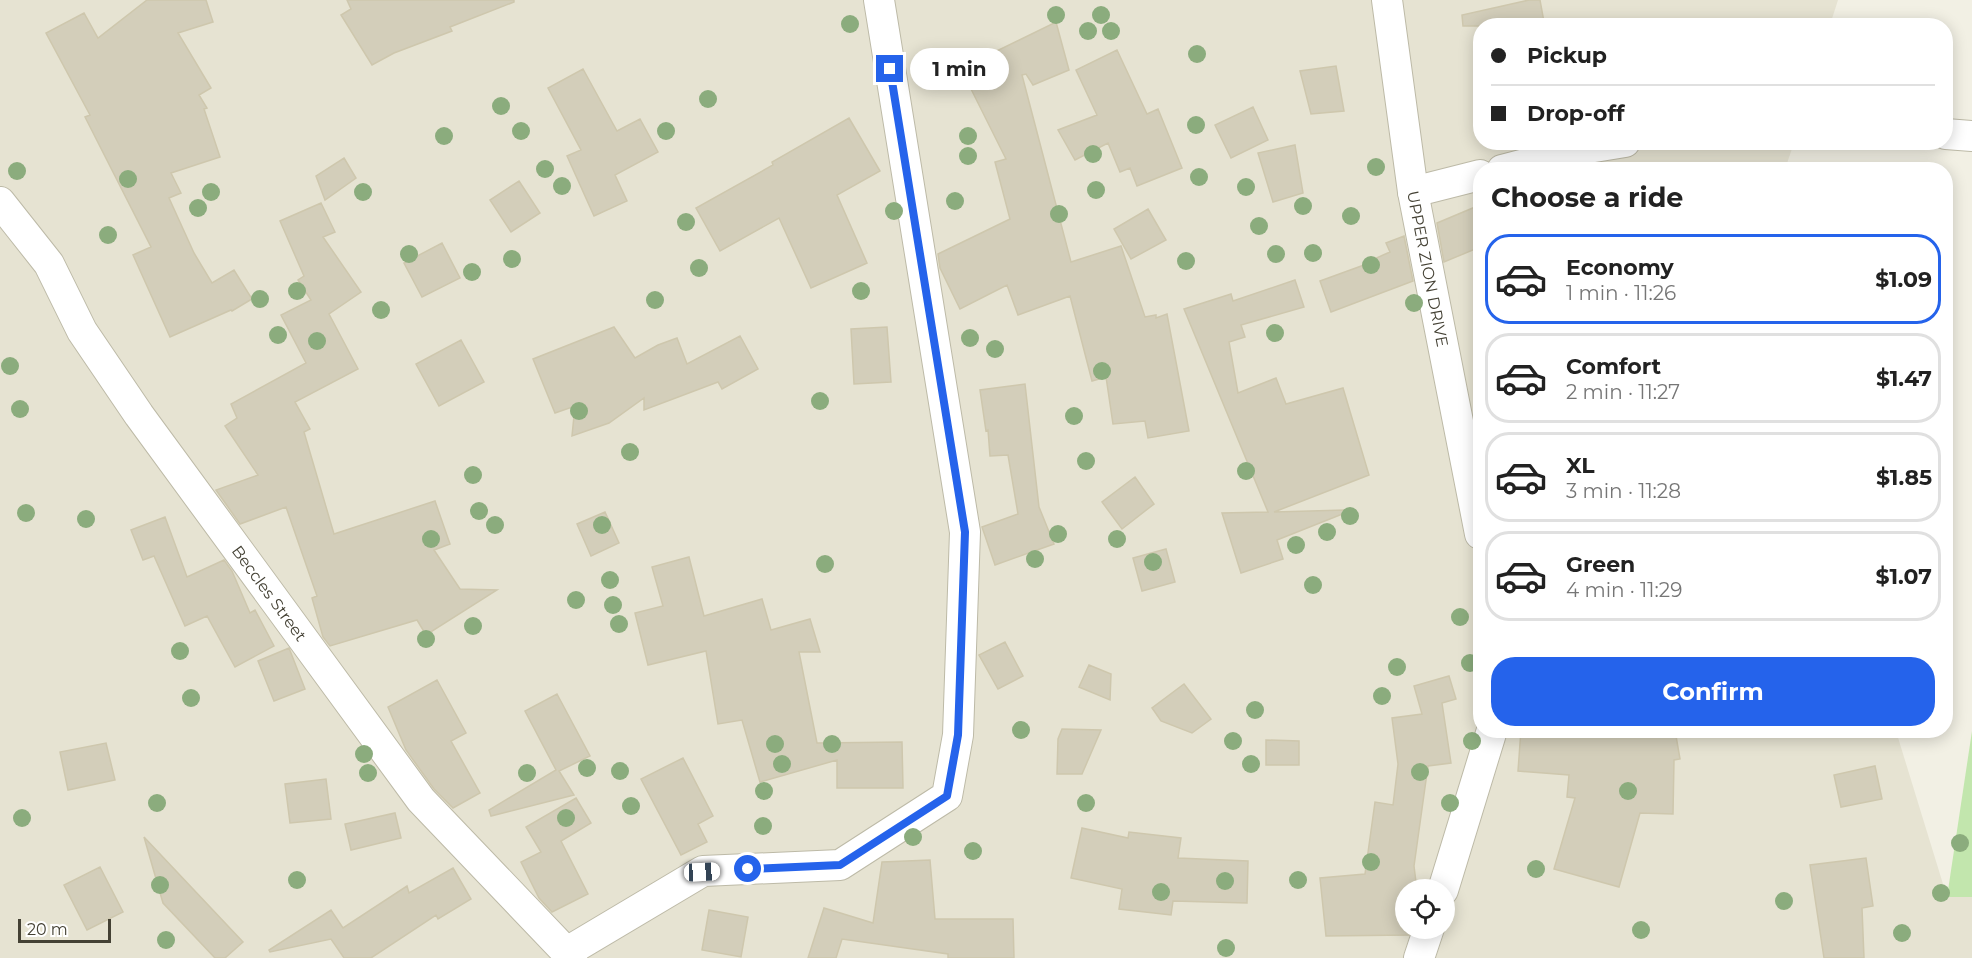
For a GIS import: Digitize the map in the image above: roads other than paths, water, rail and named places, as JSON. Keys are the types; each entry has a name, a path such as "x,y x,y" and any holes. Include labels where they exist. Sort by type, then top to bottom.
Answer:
{"street":[{"path":"569,955 702,872 840,865 947,796 958,735 965,532 879,0"},
{"name":"UPPER ZION DRIVE","path":"1387,0 1413,192 1473,498"},
{"path":"1953,135 1972,136"},
{"path":"1532,162 1578,150"},
{"path":"1413,192 1473,177"},
{"name":"Beccles Street","path":"0,202 49,264 82,331 139,415 421,800 569,955"},
{"path":"1446,879 1490,738"},
{"path":"1419,958 1426,939"}]}
